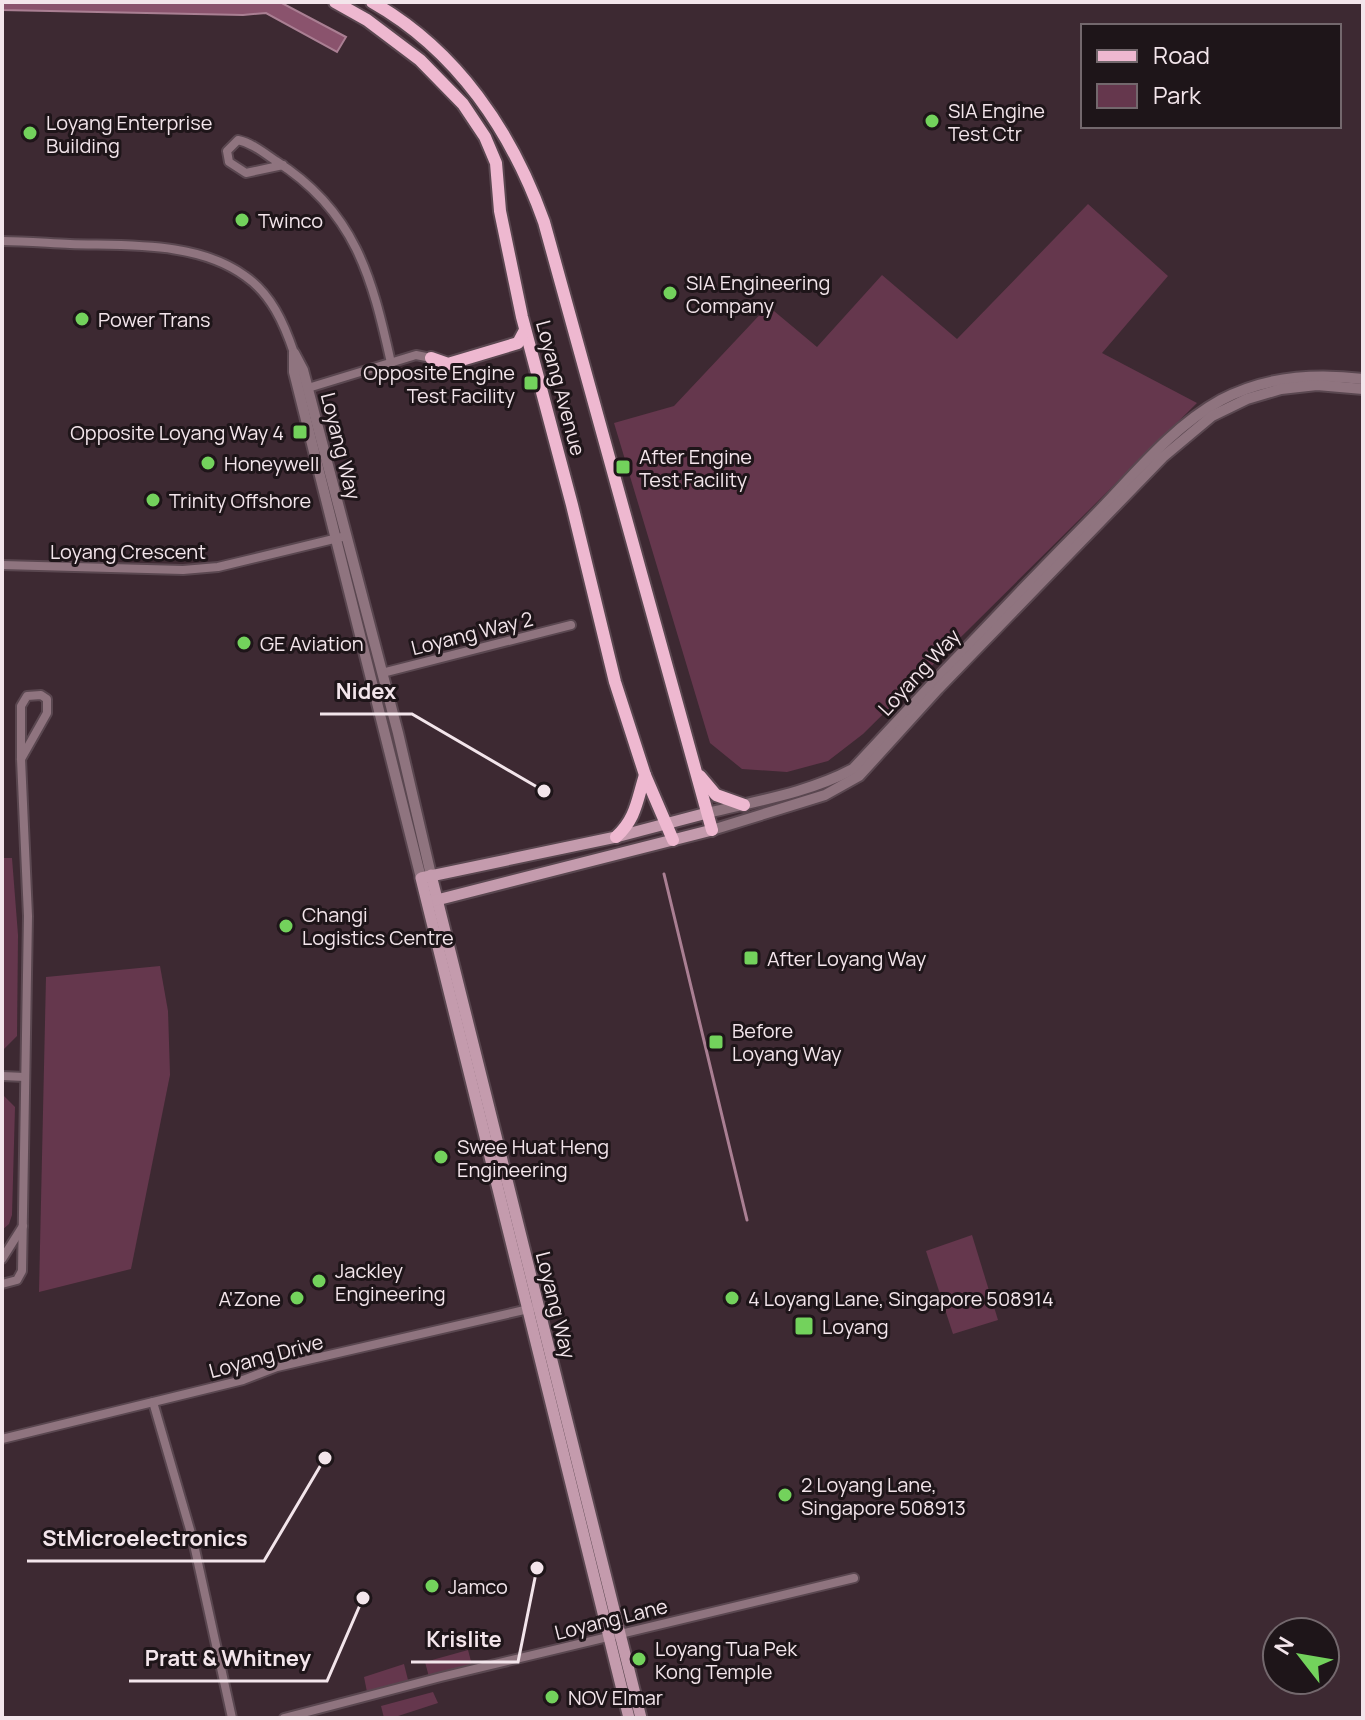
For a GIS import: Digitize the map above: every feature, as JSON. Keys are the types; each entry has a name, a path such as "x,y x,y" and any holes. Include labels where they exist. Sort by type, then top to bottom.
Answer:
{"main road":[{"name":"Loyang Avenue","path":"335,2 367,20 420,60 463,104 485,137 496,163 500,211 525,330 615,682 645,775 673,840"},
{"name":"Loyang Avenue","path":"372,2 423,38 464,78 498,123 534,191 712,830"},
{"path":"431,358 448,364 518,343 525,330"},
{"path":"696,770 716,795 744,805"},
{"path":"616,837 628,826 635,813 645,775"},
{"name":"Loyang Way","path":"629,1718 614,1634 426,876 616,837 707,813"},
{"name":"Loyang Way","path":"432,901 712,830"},
{"name":"Loyang Way","path":"614,1634 641,1718"}],"street":[{"path":"283,165 246,173 229,162 227,151 234,142 243,141 283,165 301,178 334,211 368,271 391,363"},
{"name":"Loyang Way","path":"2,241 123,245 212,258 244,275 274,305 287,330 308,388 372,683 426,876"},
{"name":"Loyang Way","path":"294,353 295,377 301,400 382,673 426,876"},
{"path":"301,400 308,388 416,355 431,358"},
{"name":"Loyang Way","path":"707,813 818,784 853,769 1031,580 1199,414 1238,392 1282,380 1316,376 1363,379"},
{"path":"295,377 308,388"},
{"name":"Loyang Way","path":"712,830 825,795 859,776 938,689 1142,478 1212,416 1247,399 1281,389 1317,385 1363,389"},
{"name":"Loyang Crescent","path":"2,565 183,570 218,567 341,537"},
{"name":"Loyang Way 2","path":"382,673 571,625"},
{"path":"372,683 382,673"},
{"path":"2,1284 17,1280 22,1271 24,1225 28,916 21,759 21,706 27,696 41,695 47,699 47,713 21,759"},
{"path":"2,1076 25,1077"},
{"path":"2,1259 24,1225"},
{"name":"Loyang Drive","path":"2,1439 243,1380 277,1367 533,1308"},
{"path":"153,1402 193,1540 232,1718"},
{"name":"Loyang Lane","path":"284,1718 614,1634 854,1578"}],"green space":[{"path":"1088,204 1168,276 1102,353 1197,403 863,734 828,761 787,772 742,769 710,743 614,423 674,406 768,306 817,347 882,275 957,339"},
{"path":"2,858 12,858 18,935 17,1036 2,1051"},
{"path":"160,966 168,1011 170,1075 131,1269 39,1292 46,977"},
{"path":"2,1094 15,1107 12,1215 9,1224 2,1230"},
{"path":"972,1235 998,1320 953,1334 926,1251"},
{"path":"468,1650 472,1665 429,1677 425,1662"},
{"path":"404,1664 408,1680 367,1692 364,1677"},
{"path":"433,1692 438,1703 384,1718 381,1706"}],"shaded area":[{"path":"2,2 280,2 346,37 337,52 266,13 2,10"}],"waterway":[{"path":"664,874 747,1220"}],"place":[{"name":"SIA Engine Test Ctr","path":"932,121"},
{"name":"Loyang Enterprise Building","path":"30,133"},
{"name":"Twinco","path":"242,220"},
{"name":"SIA Engineering Company","path":"670,293"},
{"name":"Power Trans","path":"82,319"},
{"name":"Opposite Engine Test Facility","path":"531,383"},
{"name":"Opposite Loyang Way 4","path":"300,432"},
{"name":"Honeywell","path":"208,463"},
{"name":"After Engine Test Facility","path":"623,467"},
{"name":"Trinity Offshore","path":"153,500"},
{"name":"GE Aviation","path":"244,643"},
{"name":"Nidex","path":"544,791"},
{"name":"Changi Logistics Centre","path":"286,926"},
{"name":"After Loyang Way","path":"751,958"},
{"name":"Before Loyang Way","path":"716,1042"},
{"name":"Swee Huat Heng Engineering","path":"441,1157"},
{"name":"Jackley Engineering","path":"319,1281"},
{"name":"A'Zone","path":"297,1298"},
{"name":"4 Loyang Lane, Singapore 508914","path":"732,1298"},
{"name":"Loyang","path":"804,1326"},
{"name":"StMicroelectronics","path":"325,1458"},
{"name":"2 Loyang Lane, Singapore 508913","path":"785,1495"},
{"name":"Krislite","path":"537,1568"},
{"name":"Jamco","path":"432,1586"},
{"name":"Pratt & Whitney","path":"363,1598"},
{"name":"Loyang Tua Pek Kong Temple","path":"639,1659"},
{"name":"NOV Elmar","path":"552,1697"}]}
